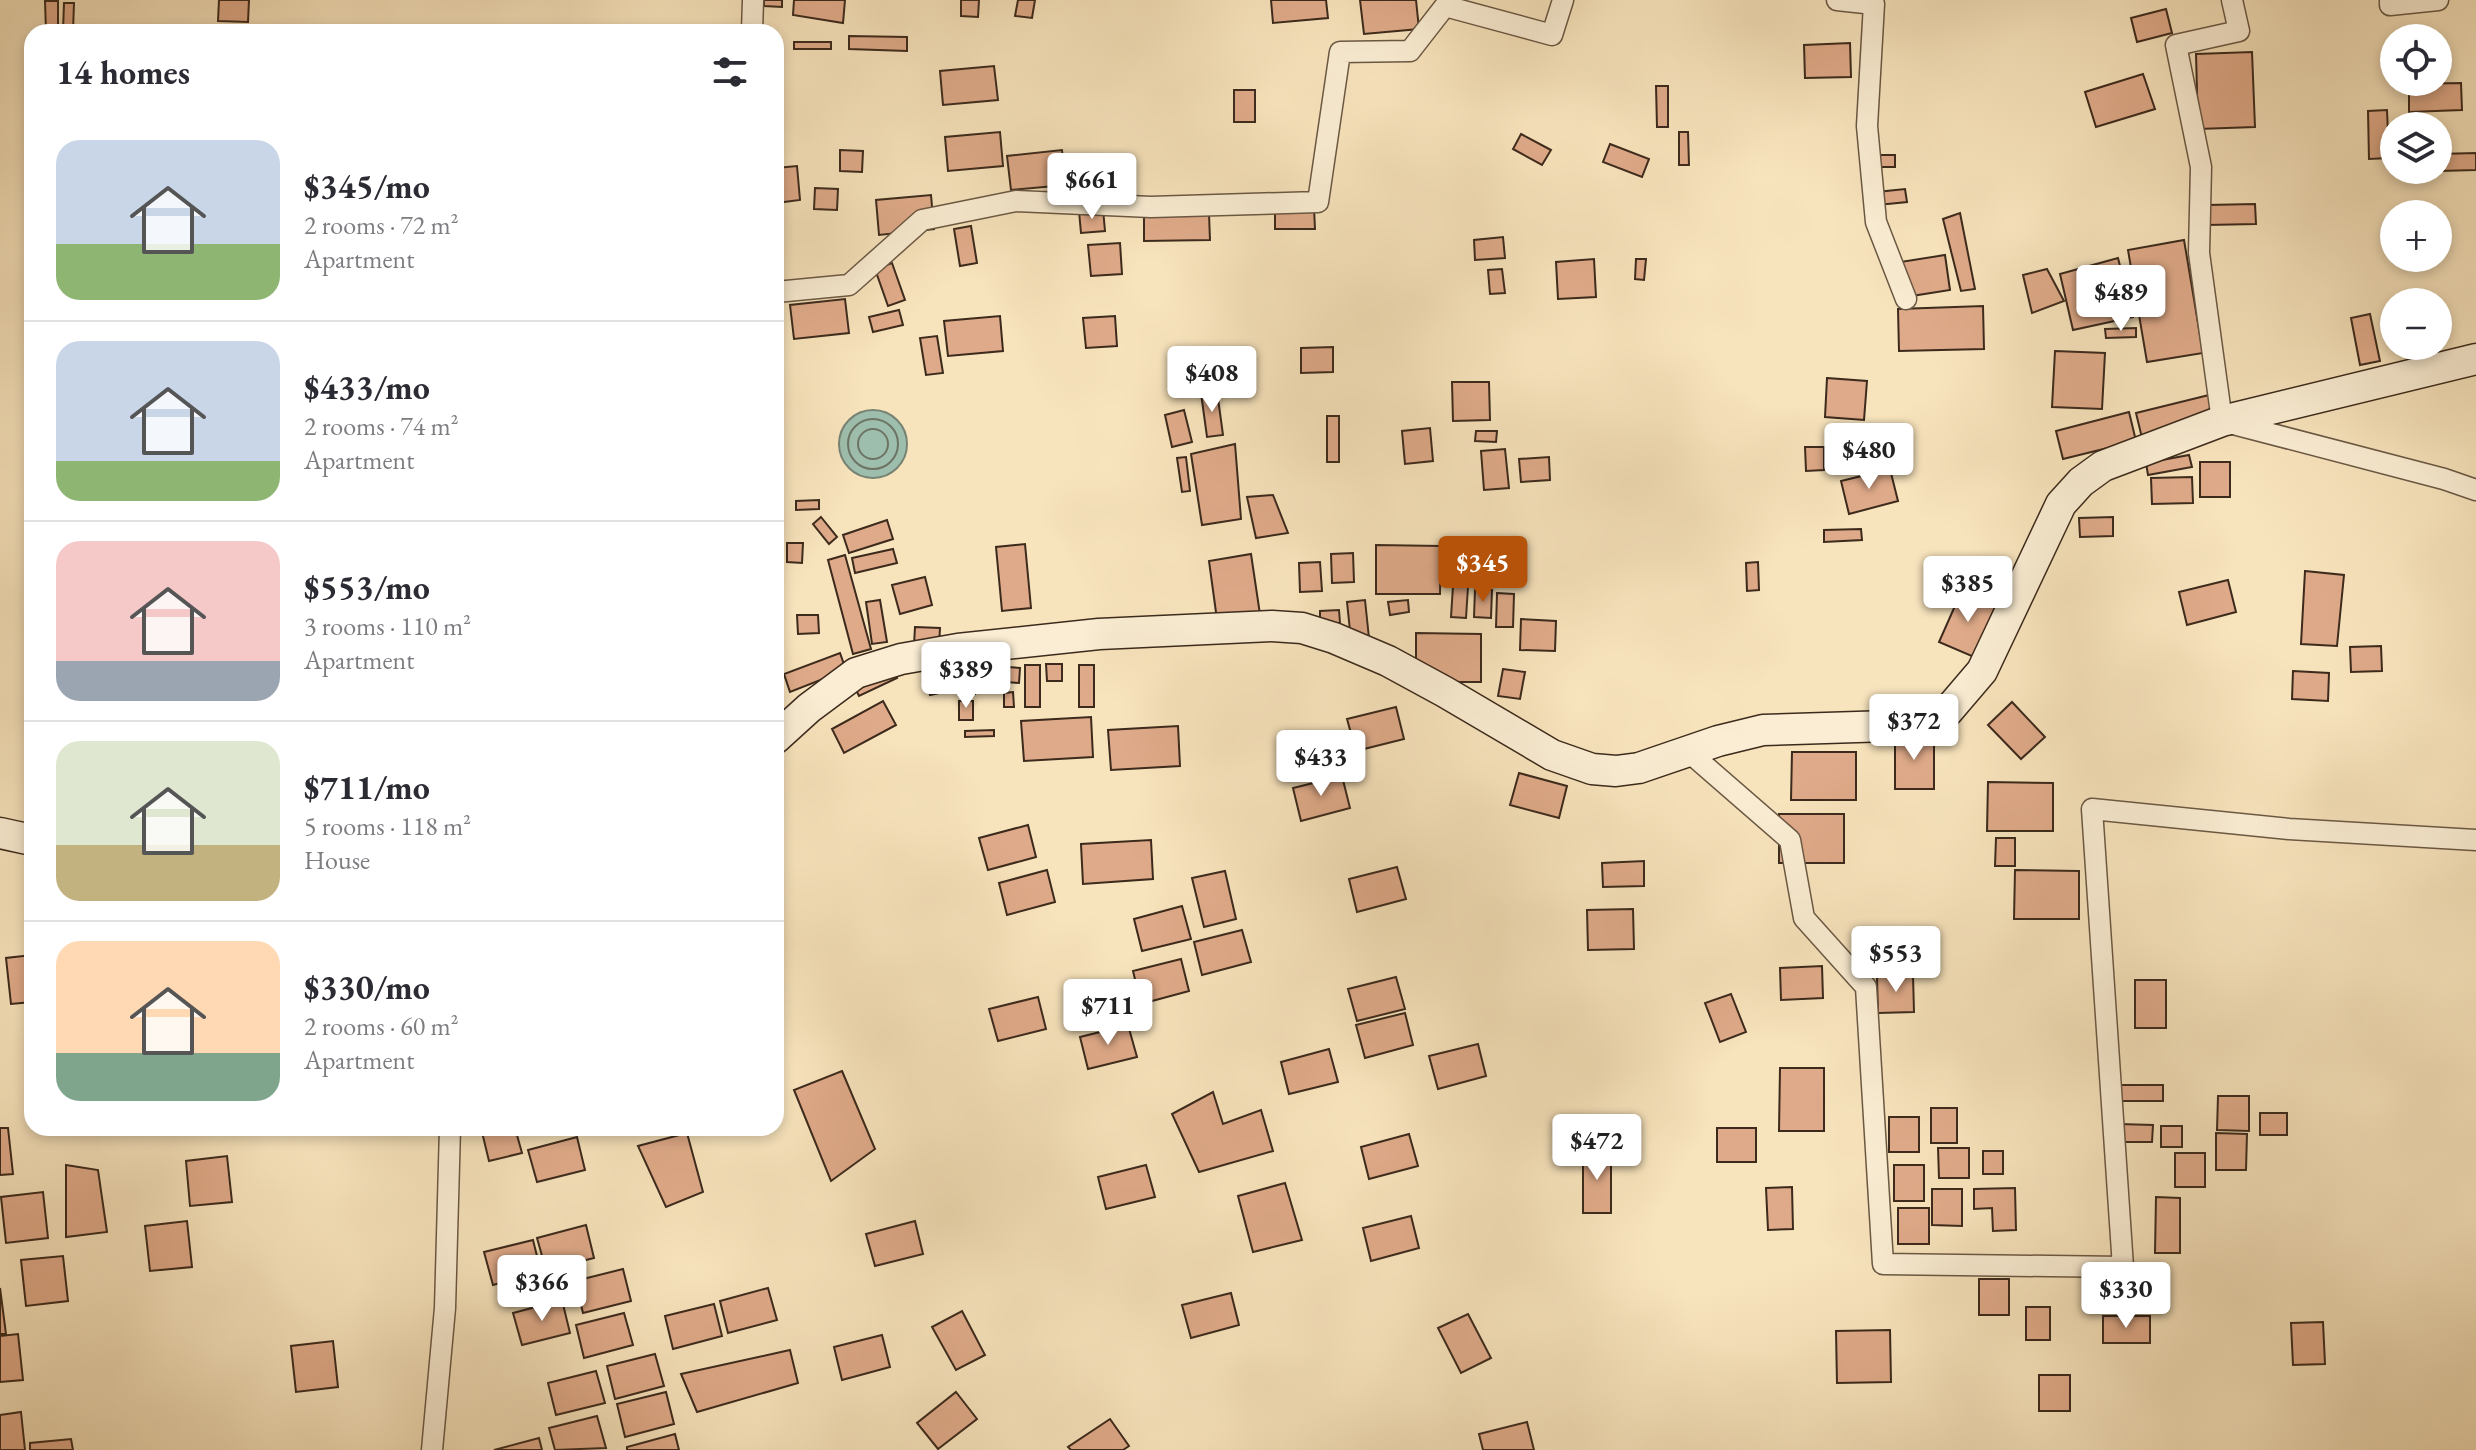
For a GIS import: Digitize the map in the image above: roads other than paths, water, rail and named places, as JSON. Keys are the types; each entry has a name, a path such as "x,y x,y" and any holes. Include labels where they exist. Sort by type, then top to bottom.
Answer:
{"street":[{"path":"752,24 753,0"},
{"path":"784,291 849,285 922,220 1016,201 1151,207 1318,202 1340,52 1410,51 1446,3 1552,35 1563,0"},
{"path":"1837,0 1874,4 1867,126 1876,222 1906,299"},
{"path":"2222,421 2199,253 2201,167 2176,45 2239,31 2232,0"},
{"path":"2390,0 2390,5 2438,0"},
{"path":"784,731 856,673 901,659 958,649 1099,634 1272,626 1302,628 1323,634 1388,661 1552,755 1592,769 1616,771 1639,768 1718,741 1763,730 1920,725 1947,712 1982,671 2061,504 2081,482 2103,466 2222,421 2476,359"},
{"path":"2222,421 2476,490"},
{"path":"1690,753 1790,840 1804,918 1866,987 1883,1264 2123,1267 2092,809 2289,829 2476,840"},
{"path":"0,833 24,838"},
{"path":"432,1450 445,1308 450,1136"}],"water":[{"path":"873,410 897,420 907,444 897,468 873,478 849,468 839,444 849,420"}]}
